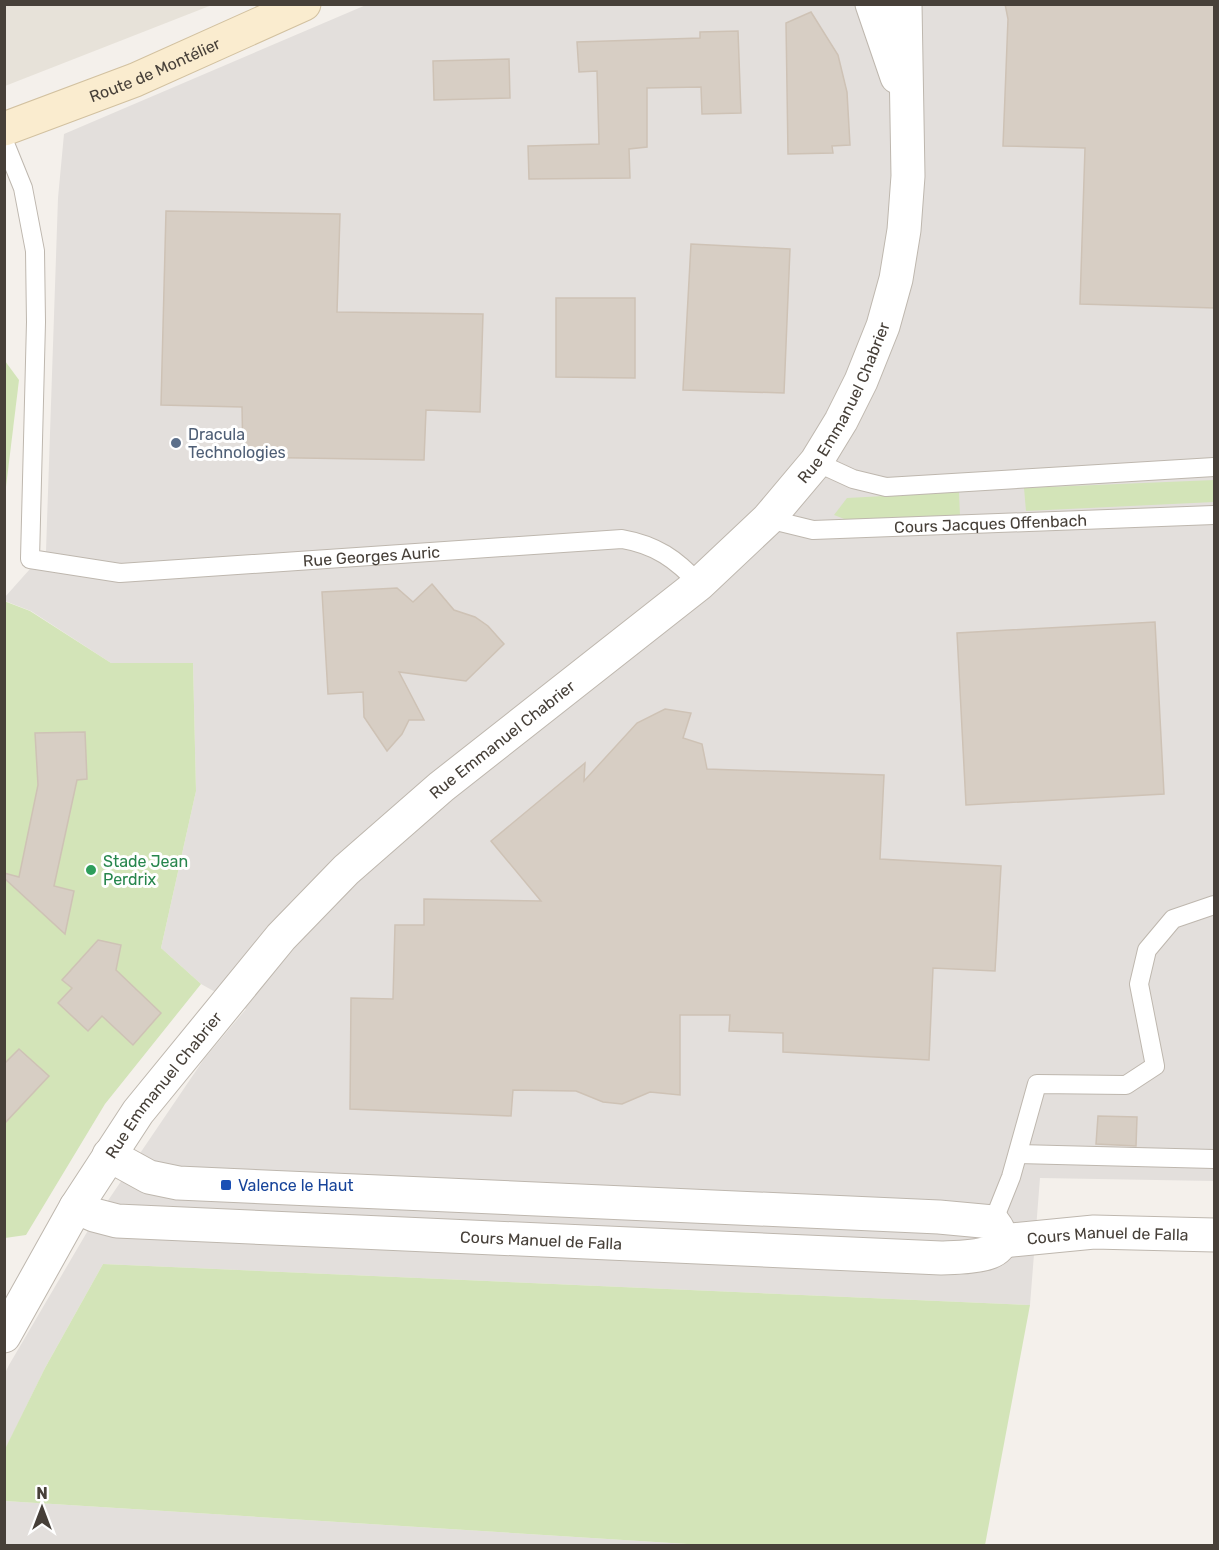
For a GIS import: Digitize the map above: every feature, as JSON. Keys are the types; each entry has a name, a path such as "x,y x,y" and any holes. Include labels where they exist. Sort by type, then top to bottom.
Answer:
{"main road":[{"name":"Route de Montélier","path":"4,129 135,80 304,4"}],"street":[{"name":"Rue Emmanuel Chabrier","path":"872,4 892,56 906,115"},
{"name":"Rue Emmanuel Chabrier","path":"4,1336 76,1207 138,1112 220,1008 281,937 346,870 441,787 699,584 768,519 816,462 841,421 861,381 883,326 896,279 904,230 908,176 905,4"},
{"name":"Cours Manuel de Falla","path":"109,1155 149,1177 178,1183 927,1216 997,1231 1215,1235"},
{"name":"Cours Manuel de Falla","path":"76,1207 117,1221 941,1258 986,1254 998,1248 997,1231"}],"lane":[{"name":"Rue Georges Auric","path":"4,141 23,188 35,250 36,322 30,559 120,573 622,539 646,544 668,555 699,584"},
{"path":"816,462 853,479 886,487 1215,467"},
{"name":"Cours Jacques Offenbach","path":"768,519 813,530 1215,515"},
{"path":"997,1231 1037,1084 1126,1085 1155,1066 1138,984 1147,950 1173,919 1215,905"},
{"path":"1018,1154 1215,1159"}],"shaded area":[{"path":"5,4 212,5 5,86"},
{"path":"366,5 1214,5 1214,1181 1040,1178 1030,1305 103,1264 45,1368 5,1450 4,1375 9,1365 90,1227 204,1059 246,1009 201,984 161,948 196,791 193,663 111,663 31,611 5,601 5,597 46,551 58,198 64,134"},
{"path":"5,1501 703,1545 5,1545"}],"green space":[{"path":"5,361 19,380 5,495"},
{"path":"1214,480 1214,502 1026,511 1024,488"},
{"path":"959,492 960,516 847,520 834,515 847,498"},
{"name":"Stade Jean Perdrix","path":"4,601 30,611 111,663 193,663 196,791 161,948 201,984 105,1104 26,1235 5,1238"},
{"path":"103,1264 1030,1305 985,1545 703,1545 5,1501 5,1449 45,1368"}],"building":[{"path":"1005,4 1215,4 1215,308 1080,304 1085,148 1003,146 1008,19"},
{"path":"811,12 838,55 847,92 850,145 832,146 833,153 788,154 786,23"},
{"path":"738,31 741,113 702,114 701,87 647,88 647,147 629,149 630,178 529,179 528,146 599,144 597,71 579,72 577,42 700,38 700,32"},
{"path":"509,59 510,98 434,100 433,61"},
{"path":"166,211 340,214 337,312 483,314 480,412 426,410 424,460 243,457 242,407 161,405"},
{"path":"691,244 790,249 784,393 683,390"},
{"path":"556,298 635,298 635,378 556,377"},
{"path":"432,584 454,610 475,617 488,626 504,644 466,681 399,672 424,720 409,720 402,734 387,751 364,717 363,692 328,694 322,592 397,588 413,602"},
{"path":"1155,622 1164,794 966,805 957,633"},
{"path":"665,709 691,713 683,738 702,744 707,769 884,775 880,859 1001,866 995,971 933,968 929,1060 783,1052 783,1033 729,1031 730,1015 680,1015 680,1095 650,1092 622,1104 603,1102 576,1091 513,1090 511,1116 350,1109 351,998 393,999 395,925 424,925 424,899 541,901 491,841 585,763 584,781 637,723"},
{"path":"85,732 87,779 77,780 54,886 74,891 65,934 4,878 4,873 19,877 38,785 35,733"},
{"path":"98,940 121,945 116,970 161,1013 133,1045 102,1016 88,1031 58,1003 72,988 62,980"},
{"path":"19,1049 49,1076 4,1124 4,1064"},
{"path":"1098,1116 1137,1117 1136,1146 1096,1144"}],"place":[{"name":"Dracula Technologies","path":"176,443"},
{"name":"Stade Jean Perdrix","path":"91,870"},
{"name":"Valence le Haut","path":"226,1185"}]}
